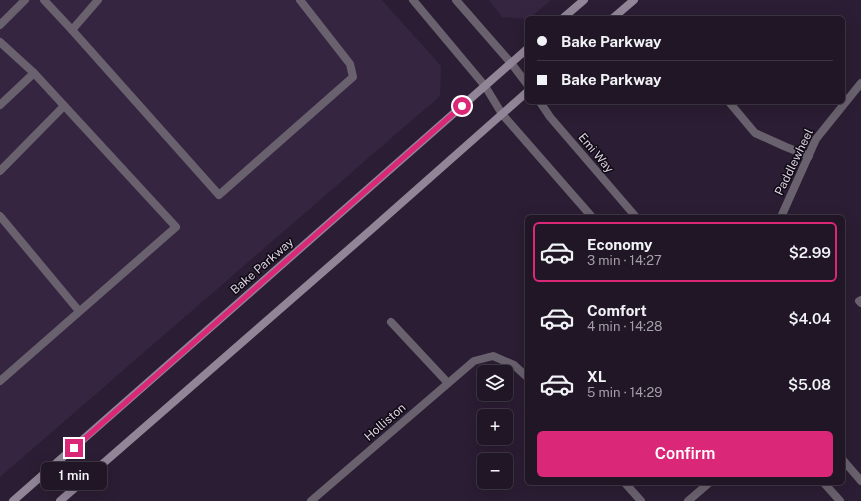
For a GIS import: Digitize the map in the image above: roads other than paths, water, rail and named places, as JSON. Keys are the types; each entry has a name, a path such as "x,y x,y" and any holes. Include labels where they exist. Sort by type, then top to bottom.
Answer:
{"main road":[{"path":"565,16 584,0"},
{"path":"615,16 634,0"},
{"name":"Bake Parkway","path":"13,501 525,51"},
{"path":"60,501 525,94"}],"street":[{"path":"0,25 25,0"},
{"path":"44,0 219,195 353,77 350,64 300,0"},
{"path":"72,30 98,0"},
{"path":"413,0 485,86 502,114 590,215"},
{"path":"456,0 511,63 525,81"},
{"path":"0,42 34,73 176,227 0,381"},
{"path":"0,105 34,73"},
{"name":"Paddlewheel","path":"845,103 861,83"},
{"name":"Emi Way","path":"541,104 555,123 634,215"},
{"path":"731,104 755,133 809,156"},
{"name":"Paddlewheel","path":"782,215 816,139 844,104"},
{"path":"0,171 64,106"},
{"path":"0,216 80,311"},
{"path":"391,322 448,383"},
{"name":"Holliston","path":"311,501 474,361 493,356 514,365 525,375"},
{"path":"845,462 861,480"},
{"path":"628,485 641,501"},
{"path":"688,501 707,485"},
{"path":"826,485 840,501"}]}
